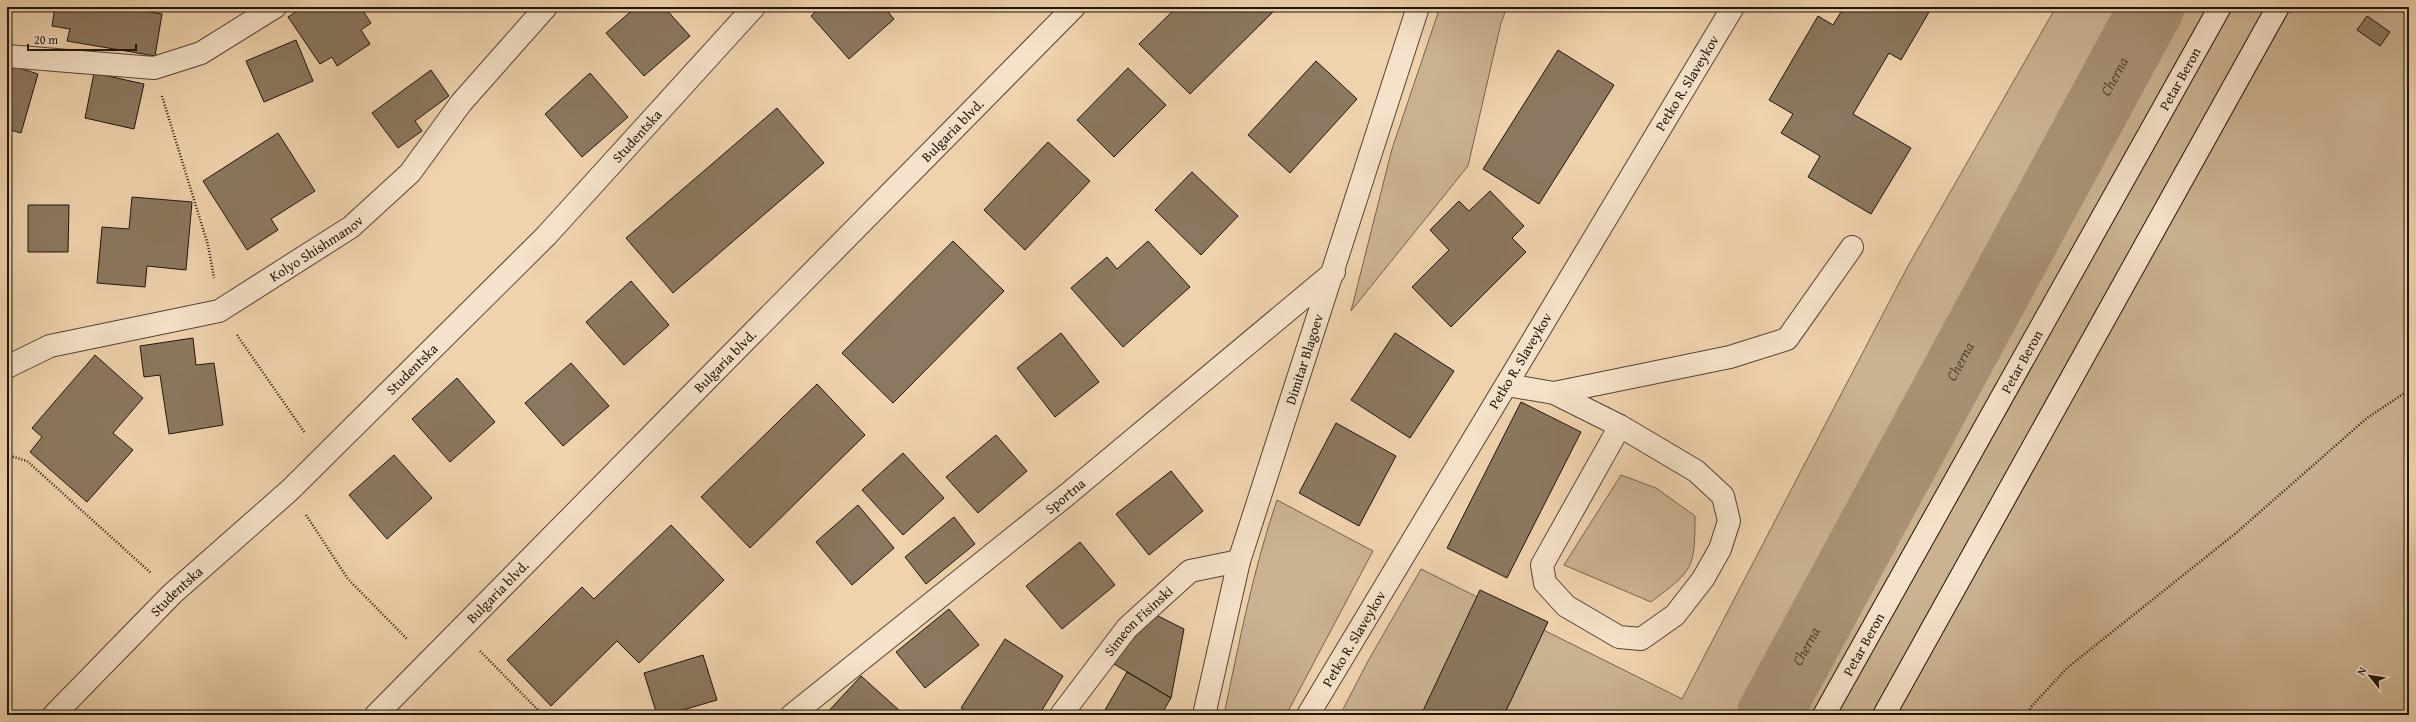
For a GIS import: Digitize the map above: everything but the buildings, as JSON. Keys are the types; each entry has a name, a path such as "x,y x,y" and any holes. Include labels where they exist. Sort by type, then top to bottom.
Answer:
{"street":[{"path":"7,56 154,68 201,53 275,7"},
{"name":"Kolyo Shishmanov","path":"7,367 50,346 220,310 351,227 410,173 461,103 546,7"},
{"name":"Studentska","path":"54,715 172,594 290,490 449,330 546,236 754,7"},
{"name":"Bulgaria blvd.","path":"376,715 1074,7"},
{"name":"Dimitar Blagoev","path":"1204,715 1239,561 1334,272 1418,7"},
{"name":"Petko R. Slaveykov","path":"1308,715 1507,384 1586,249 1733,7"},
{"name":"Petar Beron","path":"1824,715 2220,7"},
{"path":"1884,715 2278,7"},
{"path":"1554,393 1730,357 1787,339 1852,247"},
{"name":"Sportna","path":"792,715 1068,493 1334,272"},
{"path":"1507,384 1554,393 1620,426 1696,471 1723,496 1729,521 1720,549 1703,579 1675,615 1641,639 1619,637 1566,606 1546,583 1542,565 1620,426"},
{"name":"Simeon Fisinski","path":"1060,715 1127,628 1190,571 1239,561"}],"path":[{"path":"2028,715 2031,707 2067,668 2236,533 2367,418 2409,390"},
{"path":"7,455 27,460 77,504 172,594"},
{"path":"290,490 348,579 428,661"},
{"path":"460,630 543,715"}],"shaded area":[{"path":"1440,7 1507,7 1501,23 1468,166 1351,311 1392,149"},
{"path":"2056,7 2409,7 2409,715 1340,715 1368,661 1421,569 1682,699 1908,266"},
{"path":"1621,475 1656,488 1695,516 1694,548 1689,567 1676,583 1651,602 1564,565"},
{"path":"1277,500 1373,551 1286,715 1224,715 1254,580 1268,526"}],"waterway":[{"name":"Cherna","path":"1769,715 2152,7"}]}
